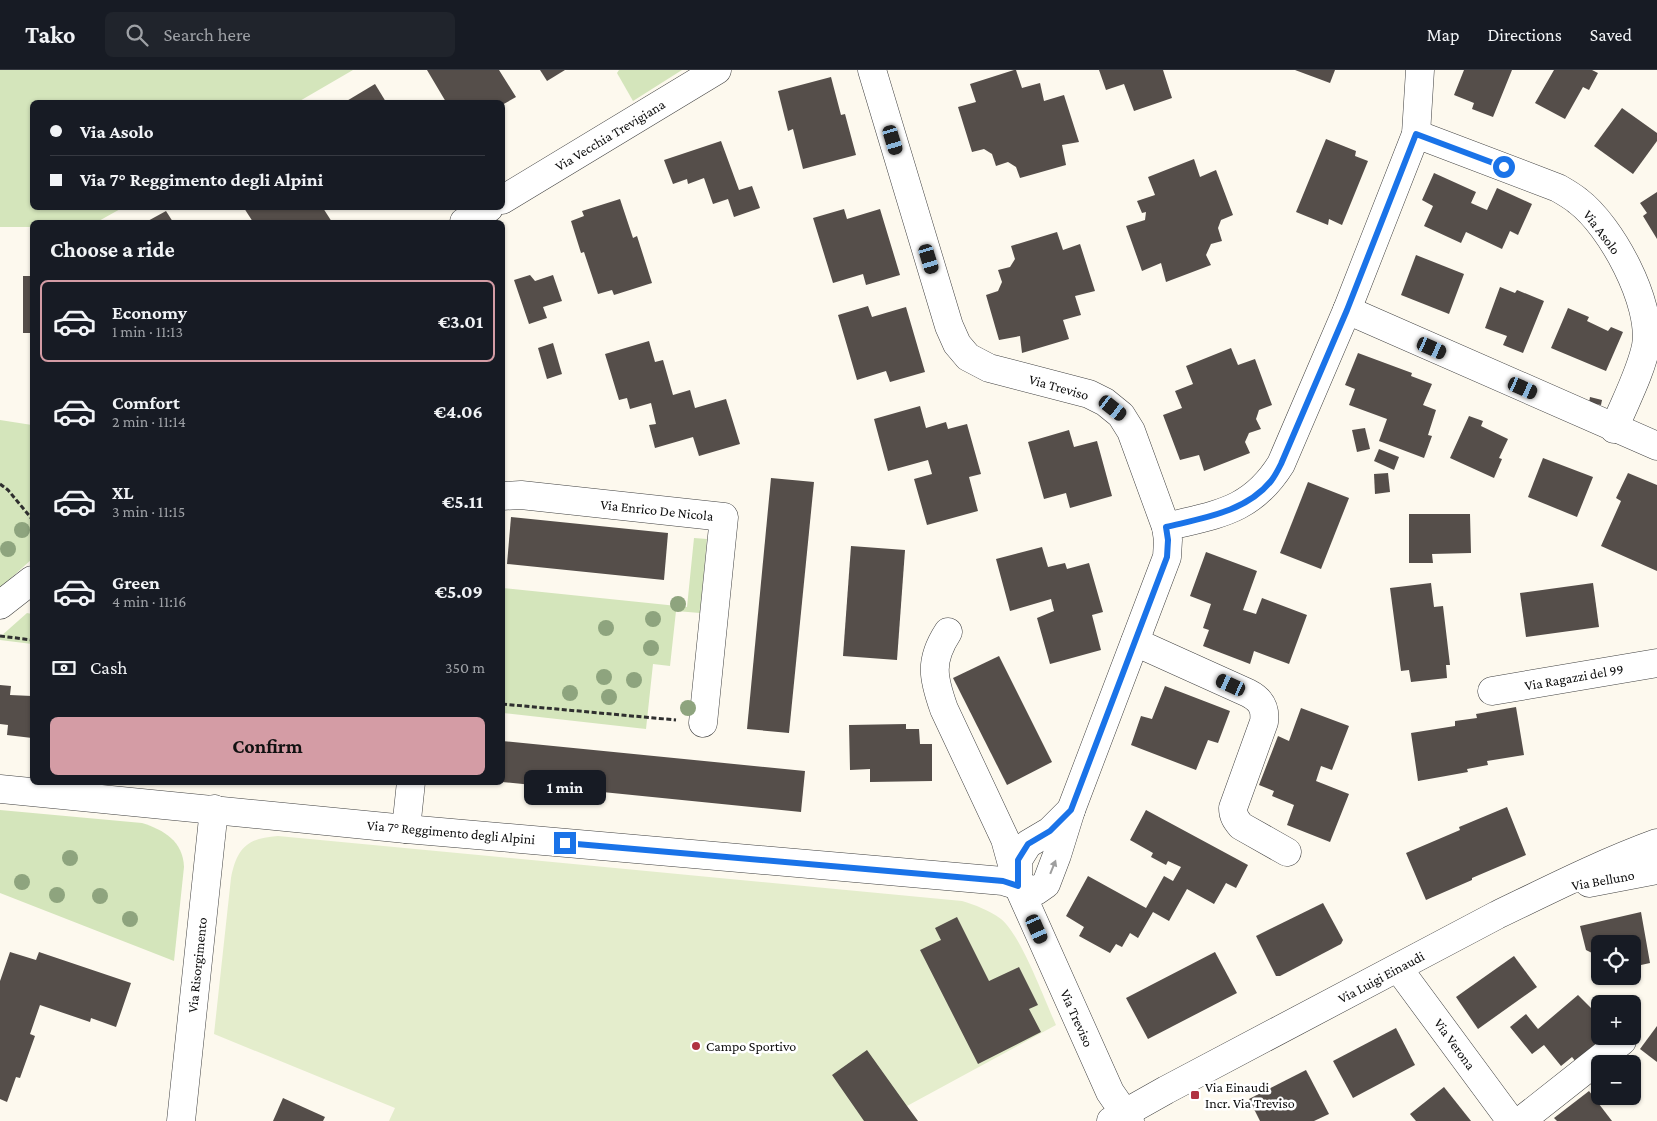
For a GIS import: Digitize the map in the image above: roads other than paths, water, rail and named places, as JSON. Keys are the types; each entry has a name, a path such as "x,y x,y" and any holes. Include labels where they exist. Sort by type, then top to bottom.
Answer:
{"street":[{"name":"Via Vecchia Trevigiana","path":"505,198 717,70"},
{"name":"Via Treviso","path":"872,70 949,326 957,344 968,357 989,368 1089,394 1105,402 1121,415 1131,431 1166,527 1168,540 1167,557 1071,810 1050,831 1028,844 1018,860 1028,896 1122,1118"},
{"path":"1166,527 1224,512 1250,499 1271,481 1281,464 1347,310 1416,134 1420,70"},
{"name":"Via Asolo","path":"1416,134 1558,188 1578,201 1606,232 1637,289 1644,308 1647,328 1646,346 1640,365 1614,428"},
{"path":"468,220 485,210"},
{"path":"1347,310 1657,446"},
{"name":"Via Enrico De Nicola","path":"505,496 520,495 724,517 703,723"},
{"path":"0,605 30,582"},
{"path":"948,632 939,646 934,668 937,689 944,709 1005,839 1028,896"},
{"path":"1134,642 1248,693 1261,702 1264,708 1264,722 1233,808 1233,814 1242,826 1287,852"},
{"name":"Via Ragazzi del 99","path":"1492,691 1657,663"},
{"path":"406,829 411,785"},
{"name":"Via 7° Reggimento degli Alpini","path":"0,789 406,829 1003,881 1028,896"},
{"name":"Via Risorgimento","path":"181,1121 214,809"},
{"name":"Via Luigi Einaudi","path":"1122,1118 1398,968 1548,890 1657,843"},
{"name":"Via Belluno","path":"1548,890 1657,870"},
{"name":"Via Verona","path":"1398,968 1511,1121"},
{"path":"1523,1121 1617,1045"}],"place":[{"name":"Campo Sportivo","path":"696,1046"},
{"name":"Via Einaudi Incr. Via Treviso","path":"1195,1095"}]}
